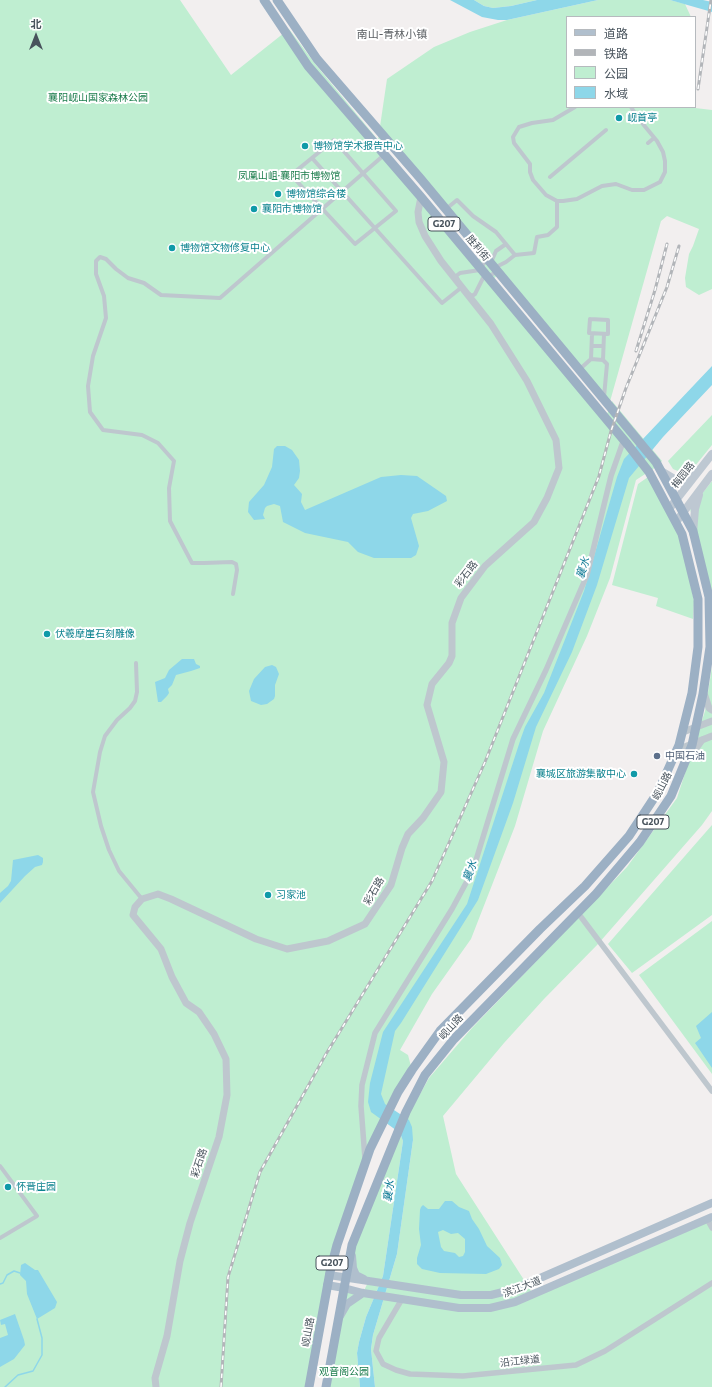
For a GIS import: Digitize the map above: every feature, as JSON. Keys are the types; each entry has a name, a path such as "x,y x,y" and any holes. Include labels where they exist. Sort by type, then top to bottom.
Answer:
{"highway":[{"name":"胜利街","path":"264,0 308,66 421,197 626,442 649,472"},
{"name":"胜利街","path":"276,0 317,59 446,209 637,437 658,466"},
{"name":"岘山路","path":"352,1244 386,1158 406,1112 425,1075 454,1040 596,894 640,842 671,796 680,775 692,744 704,691 710,647 709,597 694,533 658,466"},
{"name":"岘山路","path":"309,1387 327,1285 337,1245 373,1144 398,1092 440,1031 540,929 585,886 628,836 658,792 677,750 683,732 692,693 698,646 698,599 682,534 649,472"},
{"name":"G207","path":"326,1387 352,1244"}],"main road":[{"name":"梅园路","path":"668,509 712,454"},
{"path":"658,466 676,480 686,480 699,471"},
{"path":"676,522 712,474"},
{"path":"694,533 695,509 700,491"},
{"name":"滨江大道","path":"329,1275 461,1295 491,1295 515,1289 712,1203"},
{"name":"滨江大道","path":"327,1285 344,1288 363,1294 459,1308 490,1308 515,1302 709,1218"},
{"path":"352,1244 353,1268 356,1275 368,1282"},
{"path":"339,1317 347,1304 363,1294"}],"street":[{"path":"573,108 553,120 532,123 519,127 513,137 514,143 530,164 530,172 533,180 546,195 563,201 577,199 602,186 616,184 632,190 644,190 660,182 665,172 663,152 638,118 633,108"},
{"path":"550,177 606,130"},
{"path":"648,143 654,138"},
{"path":"334,140 396,211 355,244 291,175 312,158 334,140"},
{"path":"233,594 237,570 236,564 232,562 192,563 170,521 169,488 174,461 158,443 142,435 103,430 90,412 88,386 93,356 106,318 104,296 96,274 96,261 100,257 106,259 128,278 144,283 161,295 220,298 384,155"},
{"path":"312,158 442,303 462,287"},
{"name":"彩石路","path":"156,1387 155,1378 167,1336 180,1261 190,1223 218,1137 227,1095 226,1059 214,1034 200,1012 186,1003 172,977 161,949 133,915 135,907 142,899 158,894 256,939 287,949 328,941 365,924 390,886 408,834 423,818 441,792 444,762 427,705 432,684 452,656 452,623 461,598 485,566 534,522 548,498 559,468 556,440 527,381 491,324 441,261 425,236 419,222 418,212 421,197"},
{"path":"446,209 457,200 473,216 496,232 515,255"},
{"path":"506,244 496,251 492,260 484,263 478,271 460,273 456,276 462,287 472,296 475,294 484,278 495,273 498,266 515,255 534,253 537,237 548,235 557,227 558,200"},
{"path":"478,271 484,278"},
{"path":"580,369 591,359 592,334 589,333 590,319 608,320 608,334 592,334"},
{"path":"604,334 603,360 607,364 604,398"},
{"path":"592,346 603,346"},
{"path":"591,359 603,360"},
{"path":"365,1165 361,1106 362,1085 375,1033 452,909 473,870 513,739 546,670 587,575 611,476 626,442"},
{"path":"136,663 135,701 117,720 105,736 100,752 93,792 95,805 109,850 119,871 142,899"},
{"path":"704,691 709,708 712,710"},
{"path":"683,732 712,721"},
{"path":"677,750 712,736"},
{"path":"680,775 694,750 702,740"},
{"path":"578,913 712,1091"},
{"path":"0,1166 37,1216 0,1238"},
{"path":"709,1218 712,1228"},
{"name":"沿江绿道","path":"402,1299 379,1338 376,1351 383,1364 410,1374 464,1376 576,1365 605,1351 712,1284"}],"green space":[{"path":"0,0 180,0 231,75 289,29 316,65 378,140 387,79 434,47 470,32 507,20 598,0 670,0 685,4 691,16 566,16 566,108 695,108 712,110 712,289 699,295 686,287 685,278 689,254 699,229 667,216 661,221 609,405 500,273 491,281 604,422 612,401 662,461 656,467 636,480 610,578 587,636 543,731 515,826 471,939 432,994 400,1050 408,1055 412,1070 390,1107 337,1245 309,1387 0,1387","holes":["379,141 395,149 484,255 476,262 384,155"]},
{"path":"474,0 537,0 511,6 493,8 484,6"},
{"path":"712,415 712,445 690,472 680,472 673,469 668,461"},
{"path":"648,477 680,536 694,601 693,619 656,606 658,598 612,585 638,484"},
{"path":"712,481 712,593 690,509"},
{"path":"712,667 712,811 702,825 598,944 544,999 504,1043 443,1116 456,1174 533,1294 712,1217 712,1387 375,1387 371,1349 373,1335 397,1254 413,1140 406,1119 429,1078 472,1028 627,867 677,798 705,711"},
{"path":"712,825 712,915 632,973 608,944"},
{"path":"712,921 712,1074 639,975"},
{"name":"观音阁公园","path":"400,1133 403,1141 383,1276 366,1317 357,1353 360,1387 326,1387 344,1288 363,1293 368,1282 346,1278 352,1245"}],"water":[{"path":"450,0 474,0 484,6 493,8 511,6 537,0 598,0 507,20 498,20 482,17"},
{"path":"670,0 703,0 712,2 712,12"},
{"name":"襄水","path":"712,366 712,385 663,437 629,478 597,585 572,652 536,727 513,803 478,900 395,1031 381,1094 385,1104 409,1120 412,1127 413,1140 397,1254 373,1335 371,1349 375,1387 360,1387 357,1353 366,1317 383,1276 403,1141 400,1133 371,1112 368,1102 370,1083 383,1032 467,904 525,727 544,693 584,591 617,477 624,459"},
{"path":"277,446 285,446 292,450 299,460 299,478 294,485 302,494 301,502 305,510 381,477 401,475 417,476 446,496 447,501 428,511 413,514 411,518 419,546 416,555 411,558 374,558 358,552 348,542 305,533 283,522 280,506 274,504 265,508 263,515 265,519 254,520 248,512 249,502 264,485 272,467 274,449"},
{"path":"182,659 194,659 200,668 176,675 172,685 168,689 169,693 167,696 161,702 158,702 155,682 165,678 169,670"},
{"path":"272,665 276,667 279,674 275,685 274,699 267,704 261,705 251,701 249,691 254,679 265,667"},
{"path":"38,855 43,858 42,865 35,867 25,876 0,903 0,893 11,881 13,860"},
{"path":"712,1012 712,1068 695,1043 701,1038 696,1026"},
{"path":"445,1201 452,1201 459,1207 469,1211 487,1246 500,1258 502,1265 499,1269 486,1274 440,1273 422,1269 417,1264 417,1258 421,1245 419,1229 421,1207 423,1205 428,1209 439,1209","holes":["443,1230 451,1234 458,1233 465,1239 465,1252 463,1256 459,1257 455,1253 444,1251 441,1247 438,1232"]},
{"path":"25,1263 35,1270 38,1270 57,1302 55,1308 37,1319 27,1294 26,1281 20,1275 21,1265"},
{"path":"15,1314 25,1345 14,1359 0,1367 0,1338 8,1335 5,1324 1,1325 0,1320"}],"waterway":[{"path":"0,1284 3,1283 7,1275 14,1271 20,1273"},
{"path":"5,1387 18,1375 33,1371 42,1355 42,1338 37,1319"}],"railway":[{"path":"698,89 711,0"},
{"path":"636,351 655,290 667,244"},
{"path":"221,1387 228,1277 260,1172 326,1054 432,881 485,762 599,476 611,431 626,388 667,287 679,246"}],"place":[{"name":"岘首亭","path":"619,118"},
{"name":"博物馆学术报告中心","path":"305,146"},
{"name":"博物馆综合楼","path":"278,194"},
{"name":"襄阳市博物馆","path":"254,209"},
{"name":"博物馆文物修复中心","path":"172,248"},
{"name":"伏羲摩崖石刻雕像","path":"47,634"},
{"name":"中国石油","path":"657,756"},
{"name":"襄城区旅游集散中心","path":"634,774"},
{"name":"习家池","path":"268,895"},
{"name":"怀晋庄园","path":"8,1187"}],"district":[{"name":"南山-青林小镇","path":"392,34"}],"park label":[{"name":"襄阳岘山国家森林公园","path":"98,98"},
{"name":"凤凰山岨·襄阳市博物馆","path":"289,176"}]}
